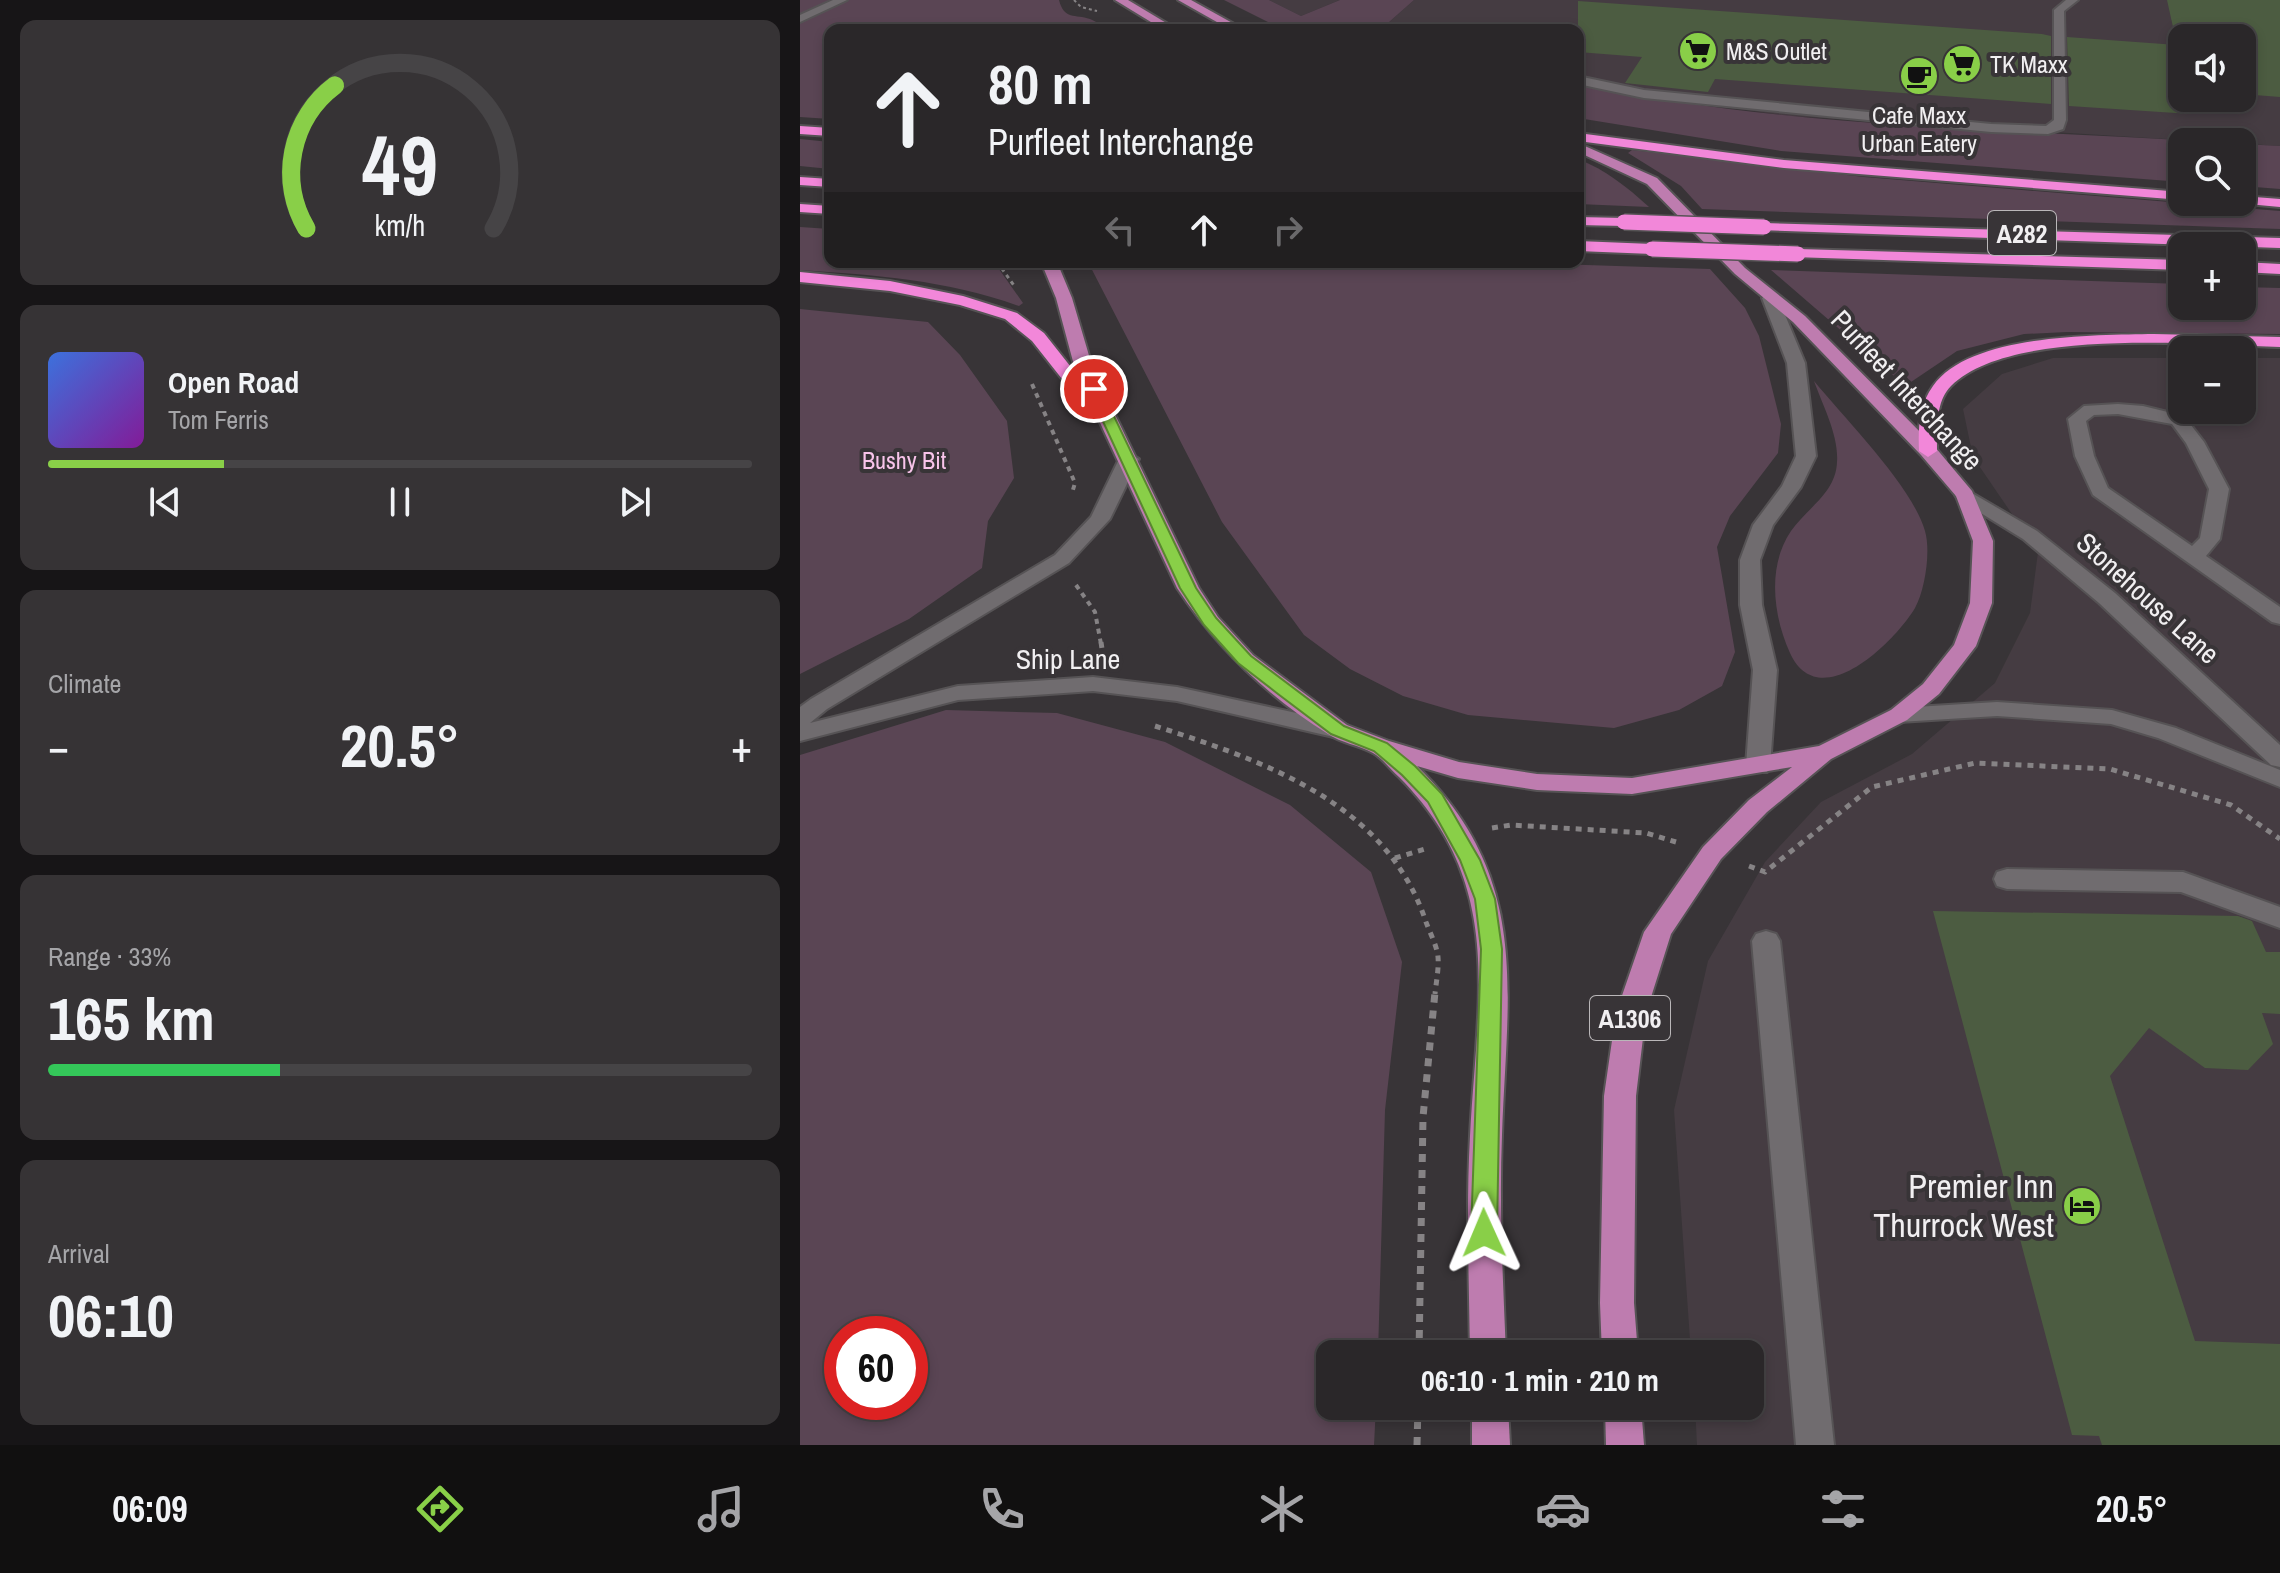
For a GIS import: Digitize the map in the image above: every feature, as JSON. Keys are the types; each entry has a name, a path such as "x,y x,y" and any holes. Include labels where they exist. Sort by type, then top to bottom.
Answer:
{"highway":[{"path":"800,130 824,132"},
{"path":"1584,138 1784,164 2168,195"},
{"path":"800,181 824,183"},
{"path":"2256,201 2280,203"},
{"path":"800,208 824,210"},
{"name":"A282","path":"1584,221 2280,243"},
{"name":"A282","path":"1584,246 2168,265"},
{"path":"2256,268 2280,269"},
{"path":"800,277 890,286 963,301 1011,316 1038,337 1072,380 1105,408"},
{"path":"1928,451 1929,414 1945,382 1965,368 2006,351 2072,342 2280,342"}],"main road":[{"path":"1120,0 1162,24"},
{"path":"1183,0 1228,24"},
{"name":"Purfleet Interchange","path":"1052,268 1064,298 1084,369 1188,588 1210,621 1245,660 1338,730 1380,747 1458,770 1553,783 1632,786 1825,753 1899,715 1931,689 1956,661 1981,603 1983,541 1965,495 1928,451 1799,319 1770,298 1652,181 1584,150"},
{"path":"1380,747 1409,770 1435,799 1470,860 1485,899 1492,949 1483,1203 1488,1340"},
{"name":"A1306","path":"1619,1340 1620,1096 1631,1013 1658,932 1712,853 1758,806 1825,753"},
{"path":"1490,1420 1491,1445"},
{"path":"1624,1420 1625,1445"}],"street":[{"path":"800,19 842,0"},
{"path":"1584,81 1644,94 1991,128 2048,130 2058,126 2060,120 2059,10 2073,0"},
{"path":"1758,766 1765,670 1751,605 1750,560 1763,525 1791,487 1806,456 1796,363 1770,298"},
{"path":"2194,556 2210,539 2219,489 2195,442 2178,420 2143,411 2118,409 2090,410 2077,419 2086,466 2100,491 2280,617"},
{"path":"800,719 819,704 1062,559 1100,519 1129,459"},
{"name":"Stonehouse Lane","path":"1965,495 2030,535 2107,598 2280,759"},
{"name":"Ship Lane","path":"800,733 958,693 1093,684 1177,694 1338,730"},
{"path":"1899,715 1997,709 2112,717 2167,733 2280,779"},
{"path":"2007,879 2183,882 2280,918"},
{"path":"1766,941 1815,1445"}],"path":[{"path":"1031,382 1075,483 1070,504"},
{"path":"1068,573 1095,612 1103,653 1101,667"},
{"path":"1141,721 1244,755 1329,798 1395,858 1419,900 1438,957 1423,1117 1419,1340"},
{"path":"1749,866 1765,872 1872,787 1975,763 2110,769 2231,805 2280,839"},
{"path":"1499,826 1646,833"},
{"path":"1395,858 1408,854"},
{"path":"1417,1445 1418,1420"}],"shaded area":[{"path":"1269,0 1340,0 1301,16"},
{"path":"1414,0 2280,0 2280,146 2256,145 2256,128 2168,128 2168,139 1789,116 1584,85 1584,24 1387,24"},
{"path":"2053,358 2168,358 2168,424 2256,424 2256,358 2280,358 2280,1445 1697,1445 1696,1420 1764,1420 1764,1340 1690,1340 1674,1110 1708,961 1765,862 1821,802 1912,754 1995,683 2030,613 2038,552 1973,457 1963,409 2002,374"}],"green space":[{"path":"800,0 1059,0 1067,13 1098,24 824,24 824,119 800,117"},
{"path":"1224,0 1269,0 1301,16 1340,0 1414,0 1387,24 1272,24"},
{"path":"1584,85 1657,99 1816,118 2168,140 2168,181 1781,151 1584,119"},
{"path":"800,139 824,141 824,168 800,166"},
{"path":"2256,145 2280,146 2280,189 2256,187"},
{"path":"1632,150 1864,177 2168,202 2168,216 2256,216 2256,209 2280,211 2280,229 1702,209 1681,186 1628,153"},
{"path":"1584,162 1616,180 1649,207 1584,204"},
{"path":"800,227 824,229 824,268 998,268 1023,303 1019,306 965,290 911,280 800,270"},
{"path":"1584,265 1710,269 1745,308 1759,336 1781,424 1778,453 1730,516 1717,547 1735,652 1722,686 1679,710 1614,728 1468,715 1403,696 1350,669 1304,635 1222,522 1091,268 1584,268"},
{"path":"1771,270 2168,284 2168,320 2256,320 2256,287 2280,288 2280,334 2024,334 1957,351 1908,384 1903,384"},
{"name":"Bushy Bit","path":"800,309 928,322 960,355 1007,421 1014,478 988,521 982,568 909,619 800,674"},
{"path":"1814,381 1907,494 1925,531 1927,549 1922,591 1905,623 1891,639 1856,667 1837,676 1819,677 1803,671 1790,653 1780,623 1775,591 1783,545 1791,531 1820,500 1835,473 1836,442"},
{"path":"946,710 1057,713 1165,742 1290,805 1371,872 1402,962 1385,1110 1378,1340 1316,1340 1316,1420 1375,1420 1374,1445 800,1445 800,755"}],"building":[{"path":"2167,0 2280,0 2280,97 2256,95 2256,24 2172,24"},
{"path":"1578,1 2042,34 2051,36 2051,104 1715,79 1708,92 1625,83 1642,57 1584,52 1584,24 1578,24"},
{"path":"2067,37 2168,44 2168,112 2191,114 2069,106"},
{"name":"Premier Inn Thurrock West","path":"1933,911 2238,916 2252,921 2266,952 2280,952 2280,1014 2262,1013 2273,1044 2248,1070 2205,1068 2149,1028 2110,1076 2195,1341 2280,1344 2280,1445 2102,1445 2099,1436 2072,1435"}],"place":[{"name":"M&S Outlet","path":"1698,51"},
{"name":"TK Maxx","path":"1962,64"},
{"name":"Cafe Maxx Urban Eatery","path":"1919,76"},
{"name":"Premier Inn Thurrock West","path":"2082,1206"}],"route":[{"path":"1094,389 1188,588 1210,621 1245,660 1284,690 1338,730 1380,747 1409,770 1435,799 1470,860 1485,899 1492,949 1484,1233"}]}
